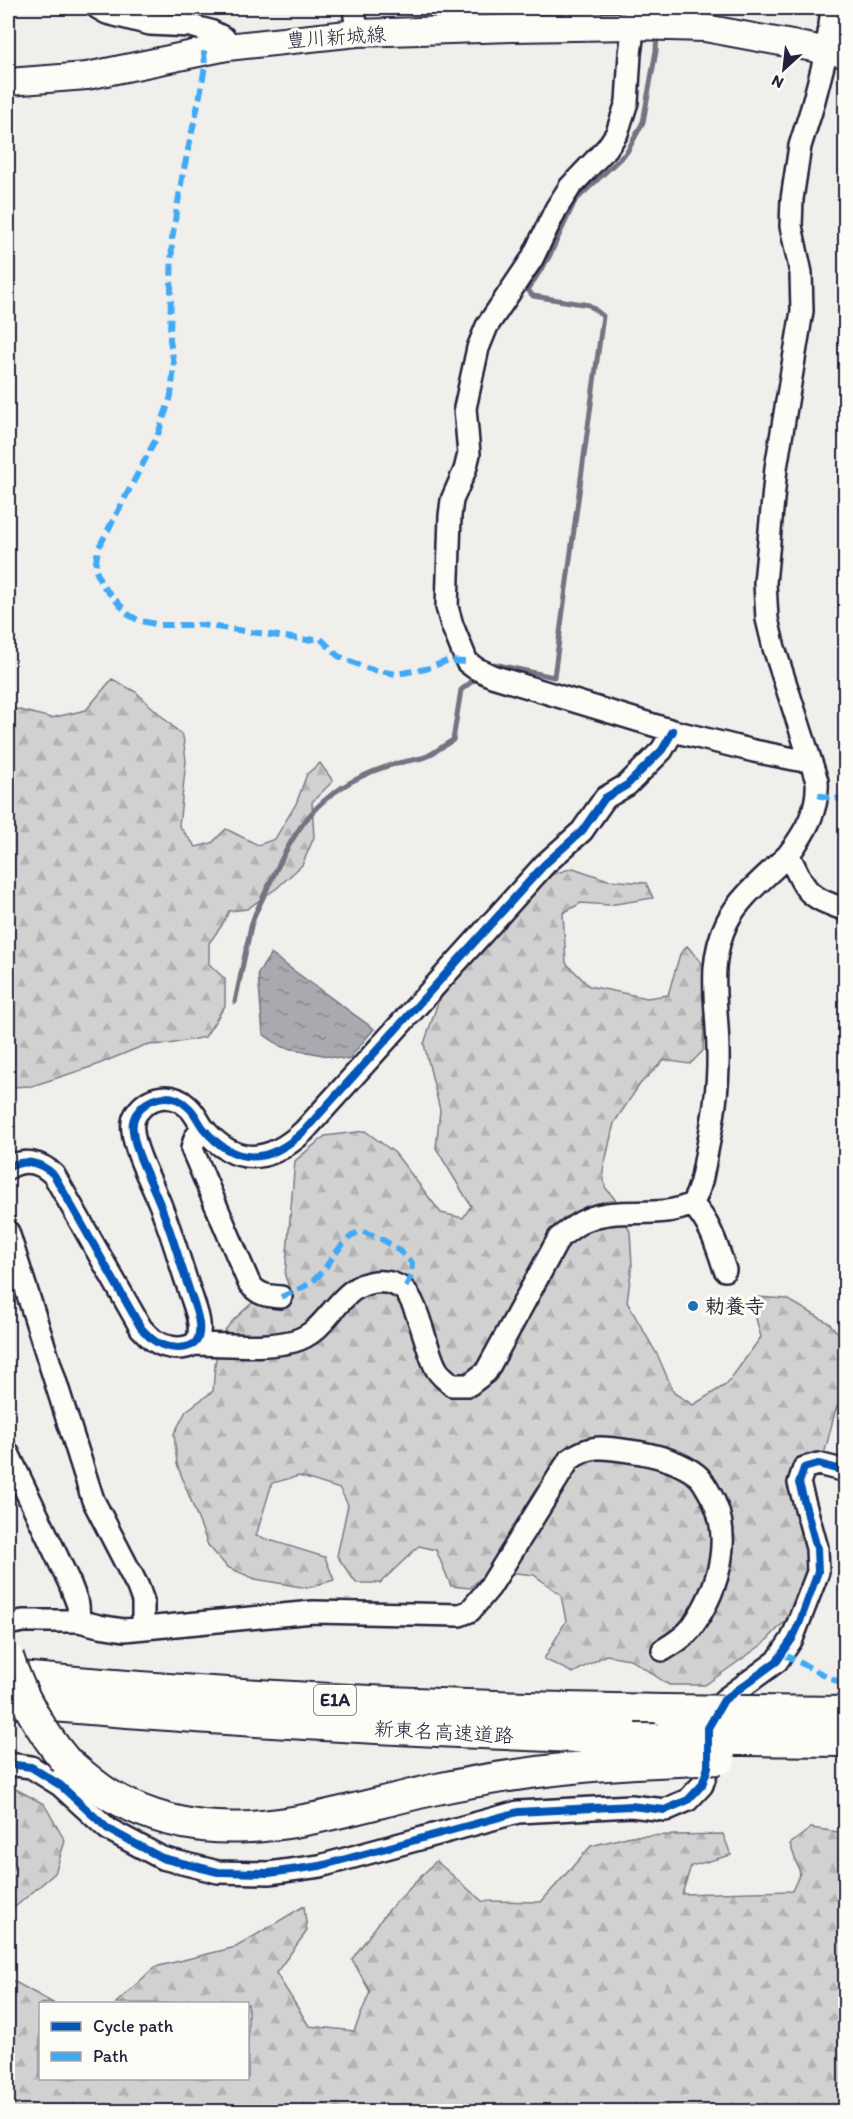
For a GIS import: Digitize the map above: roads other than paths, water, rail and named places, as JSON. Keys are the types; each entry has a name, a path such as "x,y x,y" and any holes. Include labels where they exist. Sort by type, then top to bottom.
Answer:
{"highway":[{"path":"8,1657 28,1707 41,1729 66,1761 113,1796 136,1808 183,1824 233,1829 293,1823 470,1783 592,1765 635,1751 846,1754"},
{"name":"新東名高速道路","path":"8,1676 252,1696 545,1709 846,1712"},
{"name":"新東名高速道路","path":"8,1702 635,1751 846,1742"}],"main road":[{"name":"豊川新城線","path":"8,82 87,76 227,46 357,33 636,17 836,52"}],"street":[{"path":"98,8 107,13 150,24 191,26 210,31 224,38 227,46"},
{"path":"354,8 357,33"},
{"path":"8,1168 16,1164 36,1163 47,1168 54,1175 141,1328 154,1342 175,1348 194,1344 272,1345 296,1341 320,1327 352,1291 369,1283 388,1281 404,1290 411,1301 436,1370 452,1385 469,1385 486,1372 559,1238 571,1228 588,1219 612,1215 657,1213 682,1209 692,1203 700,1185 716,1101 718,1053 714,964 720,939 728,920 739,904 798,842 815,809 818,795 817,781 774,648 767,619 765,583 776,468 802,311 801,273 791,226 792,199 800,146 836,52 832,8"},
{"path":"636,17 630,54 627,102 617,133 607,148 565,194 532,259 492,318 477,348 465,408 469,454 452,500 450,516 447,607 467,662 484,672 673,731 798,760 809,758"},
{"path":"194,1344 199,1332 195,1308 164,1214 135,1141 133,1121 141,1108 158,1097 179,1100 189,1107 203,1128 216,1141 229,1150 245,1155 267,1155 292,1142 545,864 582,831 605,798 627,785 662,750 673,731"},
{"path":"788,855 804,886 813,895 823,902 846,910"},
{"path":"203,1128 195,1138 192,1149 249,1283 257,1293 281,1297"},
{"path":"692,1203 701,1212 716,1242 725,1270"},
{"path":"8,1232 93,1500 143,1601 143,1627"},
{"path":"8,1624 23,1621 79,1621 124,1630 313,1612 460,1615 470,1611 490,1587 569,1460 581,1451 600,1447 643,1453 681,1465 699,1477 716,1504 723,1535 720,1568 691,1628 663,1650"},
{"path":"8,1453 70,1584 78,1605 79,1621"},
{"path":"8,1764 31,1767 60,1785 108,1829 162,1858 218,1872 269,1873 320,1866 518,1812 631,1806 665,1810 688,1800 702,1785 708,1767 708,1728 724,1700 777,1661 792,1640 799,1624 818,1572 817,1548 799,1483 804,1468 818,1464 846,1471"}],"water":[{"path":"271,954 374,1029 348,1060 282,1047 263,1034 258,973"}],"waterway":[{"path":"658,20 659,8"},
{"path":"489,668 494,664 554,677 603,316 589,305 533,296 528,290 549,257 575,201 627,152 643,122 656,51 657,33"},
{"path":"235,1002 255,914 302,824 317,807 357,778 390,765 425,757 453,740 461,690 479,676"}],"place":[{"name":"勅養寺","path":"693,1306"}]}
